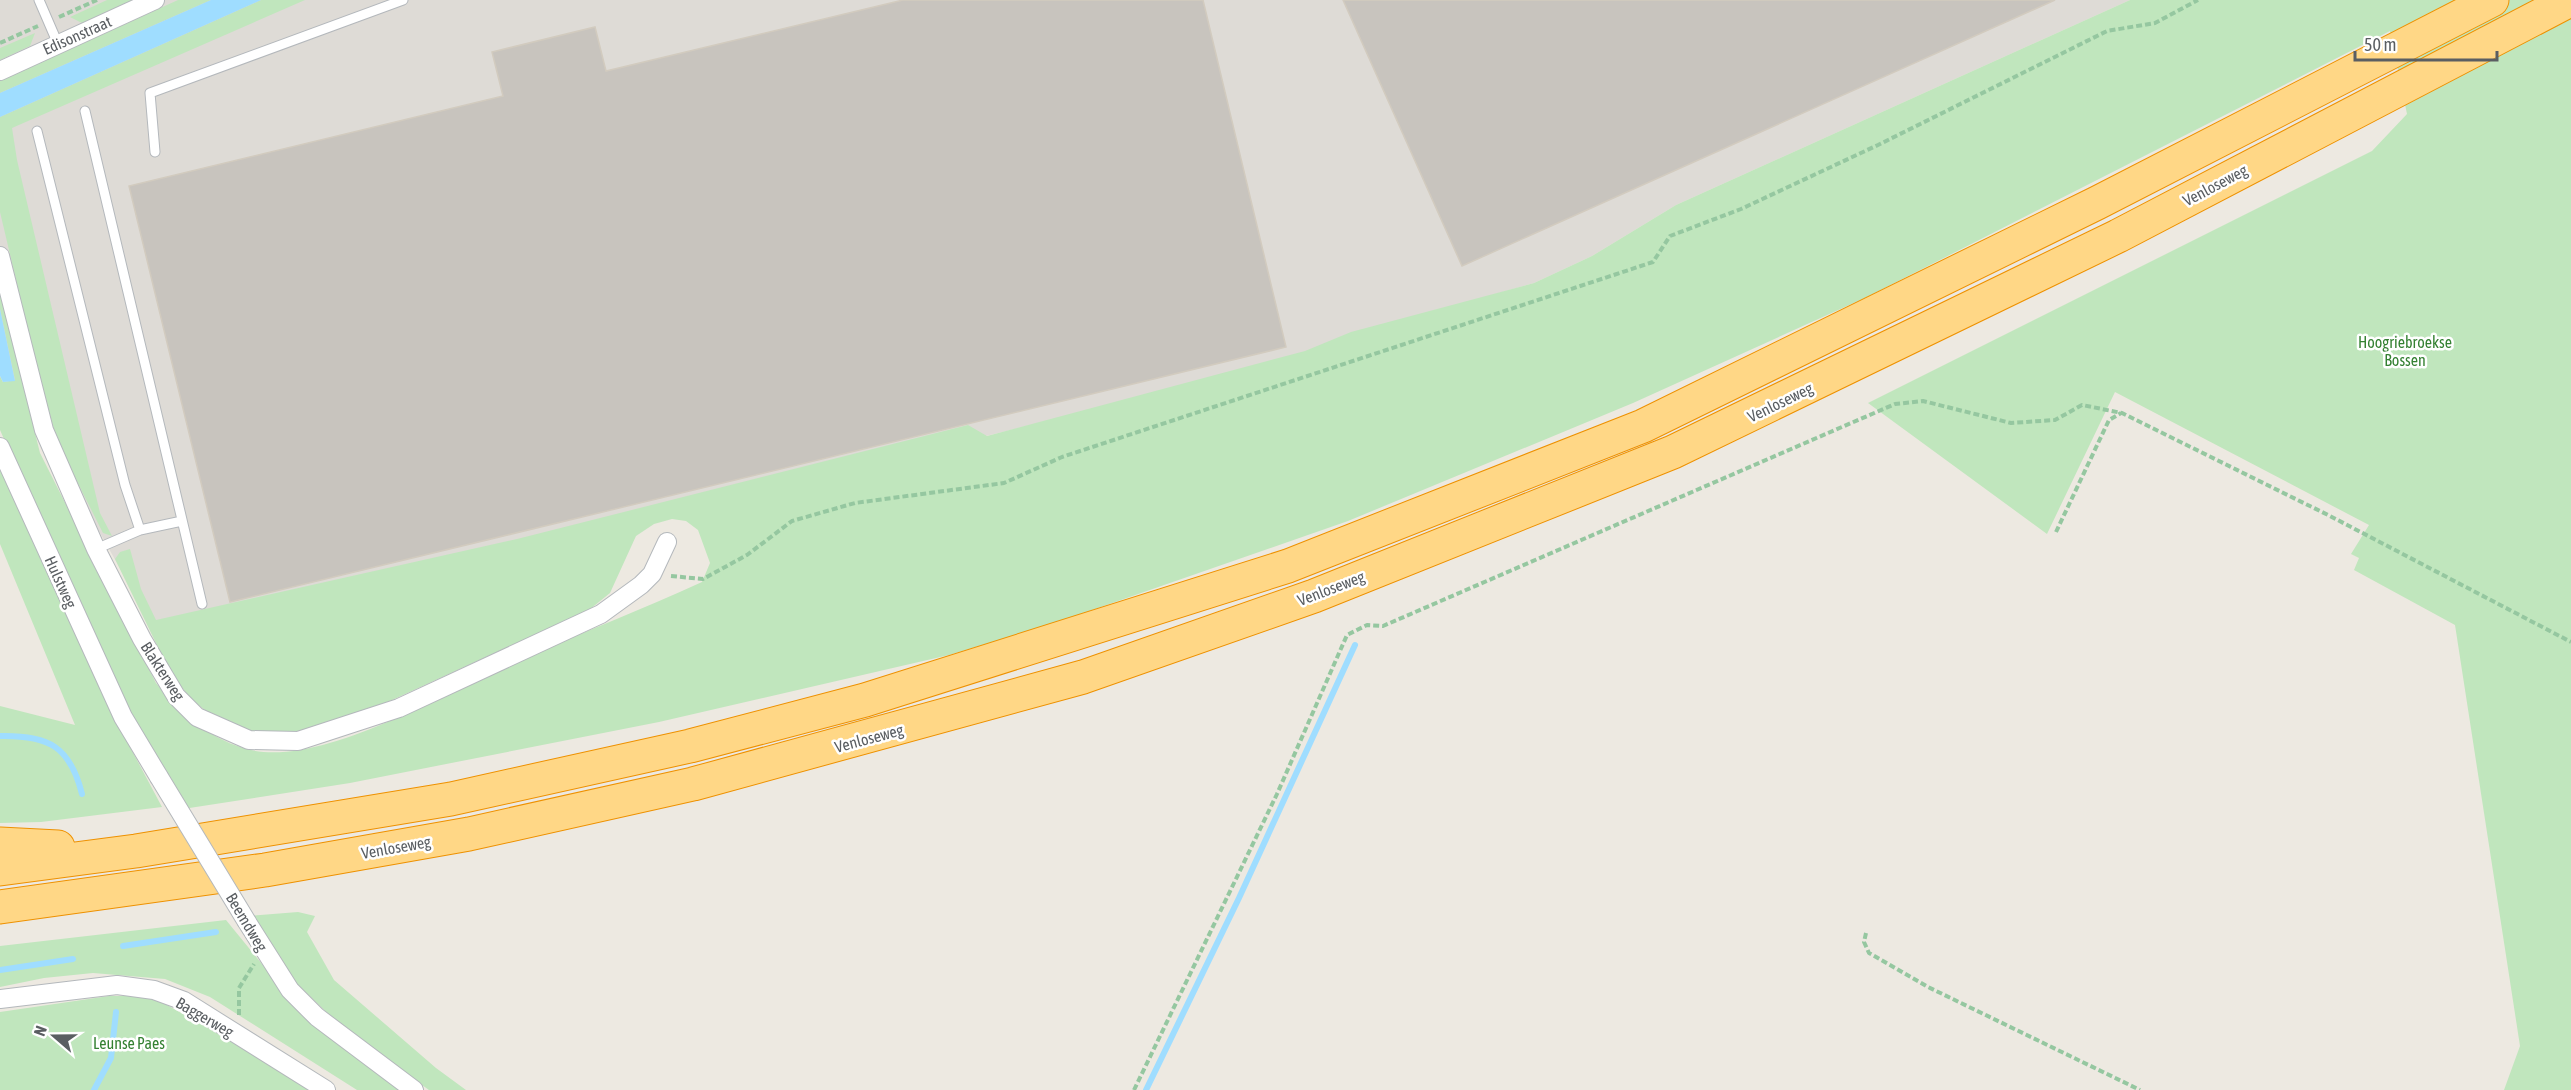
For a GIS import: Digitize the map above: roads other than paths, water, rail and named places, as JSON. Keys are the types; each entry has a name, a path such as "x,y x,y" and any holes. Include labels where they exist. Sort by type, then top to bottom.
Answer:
{"highway":[{"path":"0,869 136,851 451,799 690,746 865,700 1288,566 1643,426 2087,209 2492,0"},
{"name":"Venloseweg","path":"0,907 265,870 469,834 693,784 886,734 1083,677 1314,596 1673,453 2118,236 2570,0"},
{"path":"0,844 136,851"},
{"path":"0,914 55,900"}],"street":[{"name":"Edisonstraat","path":"0,70 155,0"},
{"name":"Blakterweg","path":"0,256 44,430 96,549 142,639 176,696 197,717 249,740 298,741 399,708 601,614 641,585 652,574 667,542"},
{"name":"Hulstweg","path":"0,447 123,717"},
{"name":"Beemdweg","path":"123,717 263,950 290,990 317,1017 414,1090"},
{"name":"Baggerweg","path":"0,999 117,985 154,990 184,1001 326,1090"}],"lane":[{"path":"39,0 58,44"},
{"path":"155,152 150,93 403,0"},
{"path":"85,111 202,604"},
{"path":"37,131 125,485 140,530"},
{"path":"96,549 140,530 182,521"}],"water":[{"path":"211,0 261,0 0,117 0,93"},
{"path":"0,309 15,381 3,382 0,376"}],"waterway":[{"path":"1146,1090 1239,898 1355,645"},
{"path":"0,736 31,738 44,741 54,747 71,765 82,794"},
{"path":"123,946 216,932"},
{"path":"0,970 73,959"},
{"path":"94,1090 111,1058 116,1012"}],"park label":[{"name":"Hoogriebroekse Bossen","path":"2405,351"},
{"name":"Leunse Paes","path":"129,1043"}]}
